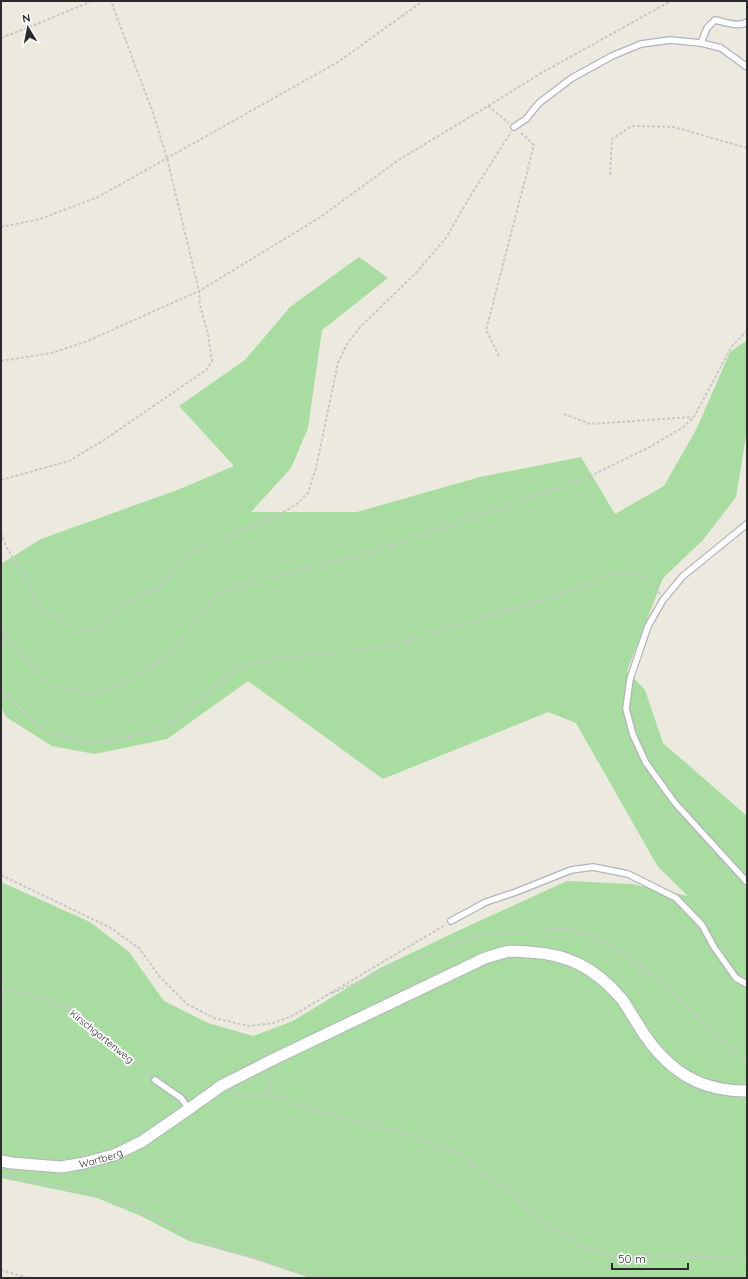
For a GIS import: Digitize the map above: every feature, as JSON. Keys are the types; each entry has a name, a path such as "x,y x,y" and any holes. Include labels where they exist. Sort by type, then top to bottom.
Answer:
{"street":[{"name":"Wartberg","path":"1,1161 61,1167 114,1155 141,1142 221,1086 267,1062 484,958 510,951 539,953 563,957 584,966 603,979 622,999 644,1035 663,1058 679,1071 701,1084 728,1090 747,1091"}],"lane":[{"path":"702,43 707,28 715,20 729,24 744,24 747,22"},
{"path":"514,127 526,119 539,103 572,78 612,56 641,44 670,40 702,43 721,48 747,67"},
{"path":"747,524 683,576 663,600 648,626 630,678 626,709 633,734 646,763 675,803 747,882"},
{"path":"451,921 486,902 516,892 571,870 593,867 628,874 676,898 702,925 714,947 736,978 747,984"},
{"path":"155,1080 181,1098 189,1109"}],"path":[{"path":"1,38 92,1"},
{"path":"1,480 70,461 104,440 206,370 212,361 208,334 200,305 167,158 153,113 112,1"},
{"path":"1,227 40,219 98,197 338,62 423,1"},
{"path":"1,361 52,353 85,342 198,291 319,218 400,159 543,72 671,1"},
{"path":"488,106 534,145 486,330 499,356"},
{"path":"610,175 612,140 632,126 674,127 747,148"},
{"path":"1,533 6,546 40,606 75,629 100,628 123,604 157,588 184,559 202,547 260,523 298,503 308,493 316,468 338,363 347,344 361,326 415,274 446,238 469,198 514,127"},
{"path":"1,626 14,646 46,683 70,690 92,693 111,689 144,672 172,651 214,598 232,587 363,555 586,478 646,449 682,428 694,417 732,346 747,331"},
{"path":"564,414 590,424 694,417"},
{"path":"1,689 34,722 50,733 83,741 120,740 168,726 231,673 259,661 388,648 445,629 546,599 609,576 631,572 650,580 663,600"},
{"path":"1,875 108,927 139,948 159,976 187,1004 214,1018 249,1026 273,1023 292,1016 451,921"},
{"path":"324,997 386,970 480,934 568,928 597,937 660,982 747,1064"},
{"name":"Kirschgartenweg","path":"1,989 36,996 71,1009 118,1046 155,1080"},
{"path":"267,1062 270,1085 267,1094"},
{"path":"221,1086 242,1096 267,1094 326,1114 404,1133 459,1153 532,1212 580,1246 622,1258 663,1255 747,1260"},
{"path":"1,1175 108,1196 143,1211 201,1241 223,1249 324,1278"},
{"path":"622,1258 631,1278"},
{"path":"1,1270 28,1278"}],"green space":[{"path":"359,257 388,278 322,330 308,428 291,468 251,512 357,512 480,477 581,457 615,514 664,486 697,428 730,352 747,340 747,430 736,497 703,540 663,578 627,671 645,690 663,743 747,816 747,1278 310,1278 254,1259 189,1241 141,1216 97,1198 1,1178 1,882 90,922 129,952 164,1001 208,1023 253,1036 293,1021 380,968 567,881 632,884 688,896 658,867 576,723 548,712 383,779 248,681 167,739 95,754 52,746 6,717 1,707 1,564 41,539 180,489 234,466 179,406 245,360 290,307"}]}
